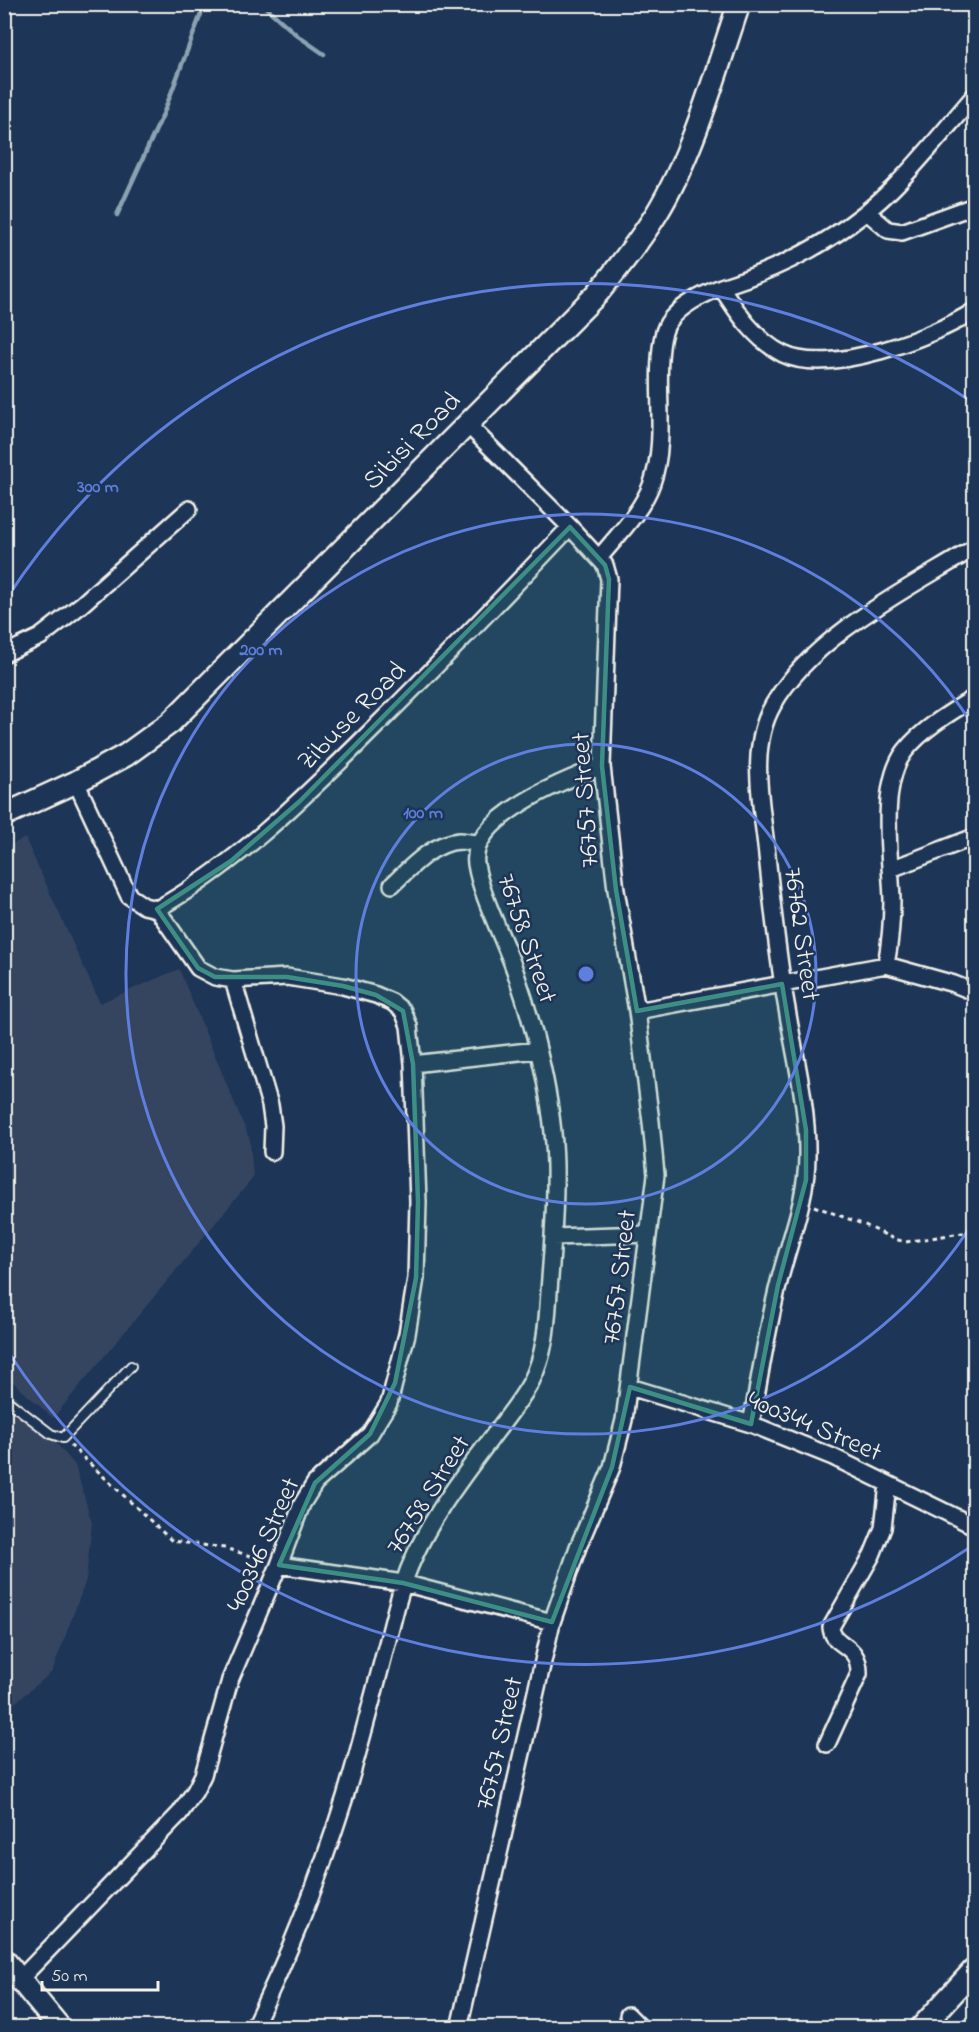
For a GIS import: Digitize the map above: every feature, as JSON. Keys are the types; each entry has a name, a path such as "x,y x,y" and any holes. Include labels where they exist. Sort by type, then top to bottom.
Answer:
{"street":[{"name":"Sibisi Road","path":"4,815 76,782 126,755 170,723 597,294 632,251 658,211 692,137 739,4"},
{"path":"599,558 639,509 652,483 660,438 659,378 662,339 669,322 686,305 703,295 753,277 801,256 830,240 867,212 891,189 975,96"},
{"path":"867,212 888,230 902,232 975,206"},
{"path":"722,287 737,312 767,344 783,354 807,361 829,362 879,350 942,328 975,311"},
{"path":"467,424 570,527"},
{"path":"4,654 40,637 81,605 189,509"},
{"name":"76757 Street","path":"459,2028 552,1622 578,1546 612,1467 624,1420 656,1175 637,1011 616,890 602,766 608,573 599,558 570,527"},
{"name":"Zibuse Road","path":"157,909 189,892 231,861 300,801 454,649 570,527"},
{"name":"76762 Street","path":"751,1424 778,1285 801,1202 807,1157 806,1130 782,984 761,808 759,753 761,733 774,704 796,674 838,634 975,548"},
{"path":"886,965 890,940 891,870 888,825 891,790 897,769 904,752 920,736 953,710 975,698"},
{"name":"76758 Street","path":"253,2028 276,1981 313,1891 345,1797 403,1583 421,1542 452,1493 530,1383 540,1362 548,1319 553,1237 555,1164 552,1120 524,996 479,877 476,852 478,843 487,830 530,798 572,777 602,766"},
{"path":"76,782 129,896 144,906 157,909"},
{"path":"891,870 975,837"},
{"name":"76758 Street","path":"392,885 415,863 437,848 458,841 478,843"},
{"name":"400346 Street","path":"21,1978 180,1813 195,1791 210,1752 230,1680 279,1565 302,1504 315,1483 370,1434 388,1403 406,1335 416,1278 418,1202 413,1064 409,1026 403,1011 384,998 343,986 287,978 233,980 215,977 198,968 157,909"},
{"path":"637,1011 886,965 975,992"},
{"path":"233,980 270,1105 273,1126 272,1152"},
{"path":"413,1064 537,1050"},
{"path":"553,1237 648,1234"},
{"name":"400344 Street","path":"630,1387 751,1424 833,1457 975,1526"},
{"path":"827,1744 859,1674 859,1665 854,1653 833,1636 831,1627 872,1555 884,1528 888,1484"},
{"path":"279,1565 403,1583 552,1622"},
{"path":"4,1960 60,2028"},
{"path":"921,2028 975,1970"},
{"path":"628,2015 641,2028"}],"lane":[{"path":"4,1398 51,1434 63,1438 93,1403 131,1366"}],"path":[{"path":"801,1202 865,1225 899,1241 913,1241 975,1231"},
{"path":"63,1438 172,1541 225,1548 279,1565"}],"highlighted area":[{"path":"570,527 605,565 609,579 602,766 616,890 637,1011 782,984 806,1130 806,1180 778,1285 751,1424 630,1387 612,1467 552,1622 403,1583 279,1565 315,1483 370,1434 395,1383 416,1278 418,1202 413,1064 403,1011 376,995 343,986 287,977 215,977 198,968 157,909 231,861 300,801"}],"shaded area":[{"path":"25,838 100,1003 179,969 250,1140 253,1178 53,1418 5,1375 4,848"},
{"path":"11,1391 75,1465 92,1523 86,1580 52,1672 5,1711 4,1398"}],"waterway":[{"path":"117,215 164,112 201,14 199,4"},
{"path":"262,4 298,36 324,54"}]}
